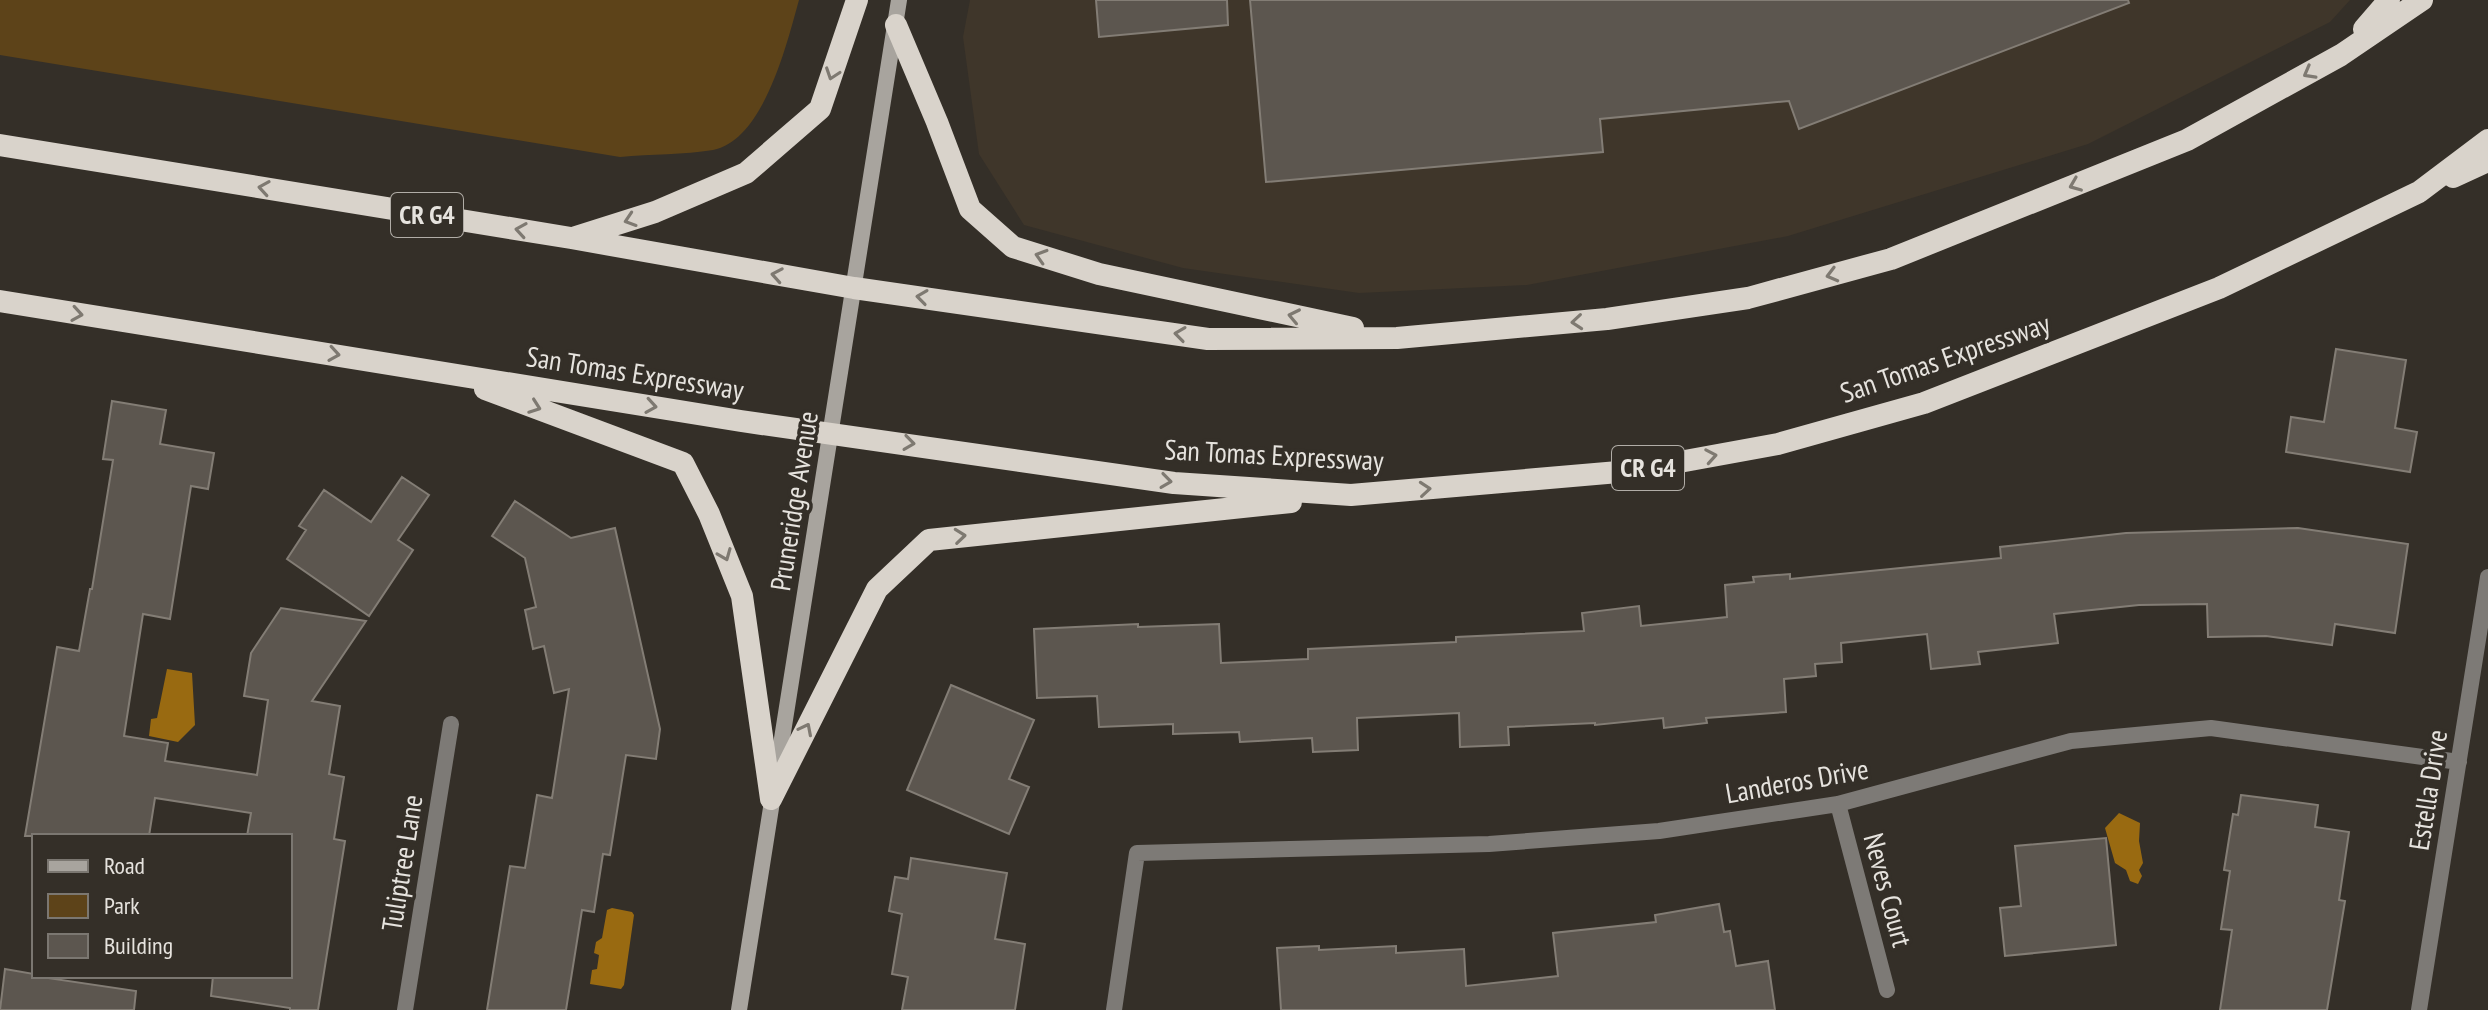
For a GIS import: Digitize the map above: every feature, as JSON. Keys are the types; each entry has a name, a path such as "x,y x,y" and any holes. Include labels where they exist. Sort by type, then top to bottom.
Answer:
{"highway":[{"path":"571,238 655,212 746,173 820,109 857,0"},
{"path":"2341,55 2389,0"},
{"name":"CR G4","path":"0,145 571,238 854,288 1208,339 1397,338 1607,319 1748,298 1891,259 2187,140 2341,55 2422,0"},
{"path":"896,25 970,209 1013,247 1099,274 1397,338"},
{"name":"San Tomas Expressway","path":"0,301 741,421 1174,483 1351,495 1630,471 1778,444 1924,403 2219,288 2419,192 2488,140"},
{"path":"2419,192 2488,161"},
{"path":"435,371 683,463 709,514 742,596 771,799"},
{"path":"771,799 877,589 929,540 1351,495"}],"main road":[{"name":"Pruneridge Avenue","path":"739,1010 899,0"}],"street":[{"name":"Estella Drive","path":"2419,1010 2488,577"},
{"name":"Tuliptree Lane","path":"405,1010 451,724"},
{"name":"Landeros Drive","path":"1114,1010 1137,853 1489,844 1659,831 1838,804 2071,741 2211,728 2459,762"},
{"name":"Neves Court","path":"1838,804 1887,990"}],"shaded area":[{"path":"970,0 2350,0 2330,22 2088,144 1788,236 1527,285 1359,293 1183,268 1024,225 979,154 963,37"},
{"path":"167,669 192,673 195,725 178,742 149,736 151,719 157,718"},
{"path":"2119,813 2140,823 2143,863 2138,884 2130,881 2126,870 2115,863 2105,828"},
{"path":"612,908 634,915 621,989 590,984 599,955 594,953 596,942 602,938 607,910"}],"green space":[{"path":"0,0 799,0 771,87 746,128 731,142 702,152 620,157 0,55"}],"building":[{"path":"1096,0 1227,0 1228,25 1099,37"},
{"path":"1250,0 2128,0 2129,3 1799,129 1789,101 1600,119 1603,152 1266,182"},
{"path":"2336,349 2406,360 2395,428 2417,432 2410,472 2286,452 2291,417 2324,422"},
{"path":"112,401 166,410 160,444 214,453 208,489 191,486 170,619 143,614 124,736 168,743 165,761 257,775 268,700 244,696 251,653 281,608 366,621 312,701 340,706 329,774 344,777 334,839 345,841 318,1010 290,1010 211,996 213,978 292,978 292,834 247,834 251,813 155,798 149,834 25,836 57,647 79,651 92,589 113,460 103,459"},
{"path":"402,477 429,495 398,540 413,550 369,616 287,559 306,530 299,526 324,490 371,522"},
{"path":"515,501 571,538 615,528 660,729 656,759 626,755 610,855 603,854 594,912 582,910 566,1010 487,1010 510,866 525,868 537,795 552,798 569,689 554,693 544,646 533,649 525,610 536,607 525,558 492,536"},
{"path":"2298,528 2408,544 2395,633 2335,624 2332,645 2266,636 2208,637 2207,604 2139,605 2054,614 2058,643 1978,652 1980,664 1931,669 1927,634 1841,643 1842,662 1815,664 1816,676 1784,679 1786,712 1706,718 1707,723 1664,728 1663,718 1595,725 1508,727 1509,745 1460,747 1459,713 1357,718 1358,750 1313,752 1312,738 1240,742 1239,732 1173,734 1173,724 1099,727 1097,696 1037,698 1034,629 1219,624 1221,663 1308,659 1308,649 1456,642 1456,637 1584,631 1582,613 1639,606 1641,626 1727,617 1725,585 1754,582 1753,577 1790,574 1790,579 2001,558 2000,547 2126,533"},
{"path":"951,685 1034,720 1009,779 1029,787 1009,834 907,790"},
{"path":"2241,795 2318,805 2315,827 2349,832 2339,900 2345,901 2327,1010 2220,1010 2232,930 2221,929 2230,871 2224,870 2233,814 2238,815"},
{"path":"2106,838 2116,945 2005,956 2000,908 2021,906 2015,846"},
{"path":"911,858 1007,873 995,939 1025,944 1015,1010 902,1010 908,977 892,974 902,914 889,911 895,877 908,879"},
{"path":"1719,904 1724,932 1730,931 1736,966 1768,961 1775,1010 1281,1010 1277,948 1319,946 1319,950 1396,946 1396,953 1464,949 1466,986 1558,976 1553,933 1656,922 1655,915"},
{"path":"5,969 32,974 32,978 136,991 134,1010 0,1010"}]}
